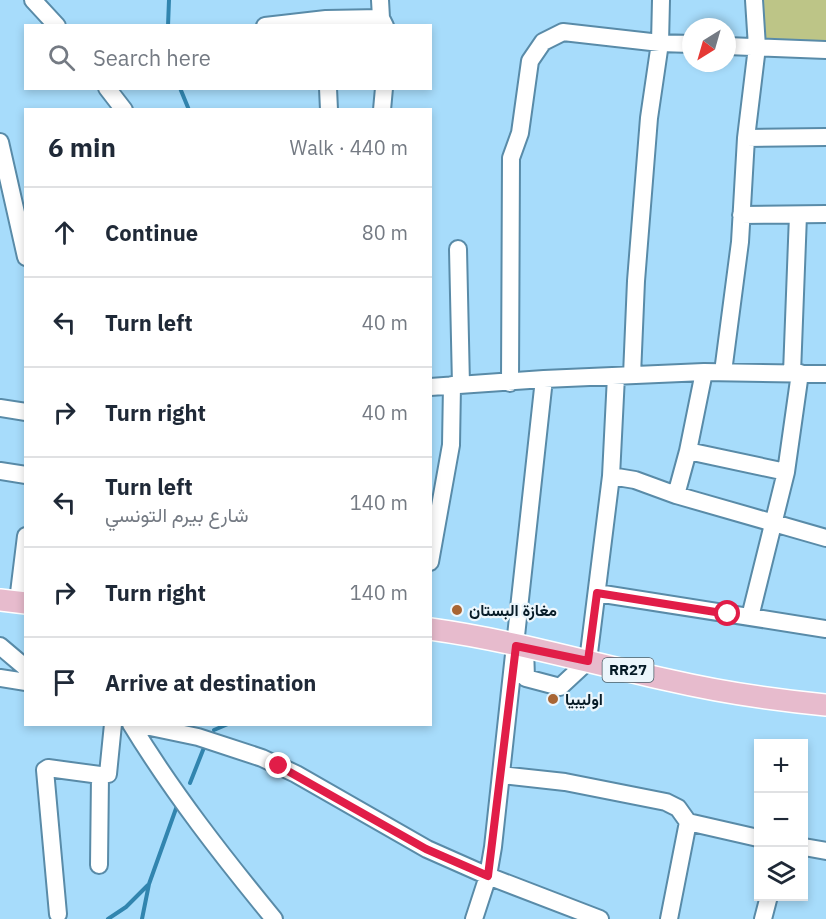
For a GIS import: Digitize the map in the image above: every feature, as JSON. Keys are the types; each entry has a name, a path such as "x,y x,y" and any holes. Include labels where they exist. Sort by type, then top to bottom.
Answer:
{"main road":[{"name":"RR27","path":"432,629 520,646 666,680 744,695 826,705"}],"street":[{"path":"33,0 55,24"},
{"path":"296,24 383,22 380,0"},
{"path":"520,646 526,678 560,687 588,661 636,281 649,118 660,43 661,0"},
{"path":"723,372 740,242 746,138 757,47 754,0"},
{"path":"510,383 511,158 520,133 530,61 543,42 563,32 682,44"},
{"path":"736,46 826,50"},
{"path":"109,90 122,108"},
{"path":"328,90 329,108"},
{"path":"382,108 384,90"},
{"path":"746,138 826,137"},
{"path":"0,142 12,181 24,246"},
{"path":"741,215 826,214"},
{"path":"750,617 786,472 796,374 798,215"},
{"path":"432,543 435,514 451,445 456,385 458,249"},
{"path":"676,495 688,451 704,372"},
{"path":"432,387 704,372 826,374"},
{"path":"474,919 488,876 520,646 544,379"},
{"path":"0,408 24,412"},
{"path":"688,451 786,472"},
{"path":"0,471 24,475"},
{"path":"611,476 655,486 676,495 826,538"},
{"path":"15,601 24,548"},
{"path":"597,593 826,629"},
{"path":"0,646 24,666"},
{"path":"0,678 24,682"},
{"path":"58,914 45,770 48,768 106,776 109,772 113,726"},
{"path":"132,726 159,768 217,849 274,919"},
{"path":"146,726 198,737 262,758 296,774 426,849 596,918"},
{"path":"501,774 565,782 666,802 678,808 688,822 754,837"},
{"path":"99,865 100,776"},
{"path":"669,919 688,822"},
{"path":"808,848 826,851"},
{"path":"763,919 768,901"}],"green space":[{"path":"764,0 826,0 826,41 761,38"}],"waterway":[{"path":"168,24 169,0"},
{"path":"181,90 188,108"},
{"path":"214,730 223,726"},
{"path":"190,783 205,745"},
{"path":"142,919 149,884 178,803"},
{"path":"108,919 126,907 148,885"}],"place":[{"name":"مغازة البستان","path":"457,610"},
{"name":"اوليبيا","path":"553,699"}],"route":[{"path":"279,766 426,849 488,876 516,646 588,661 597,593 728,614"}]}
